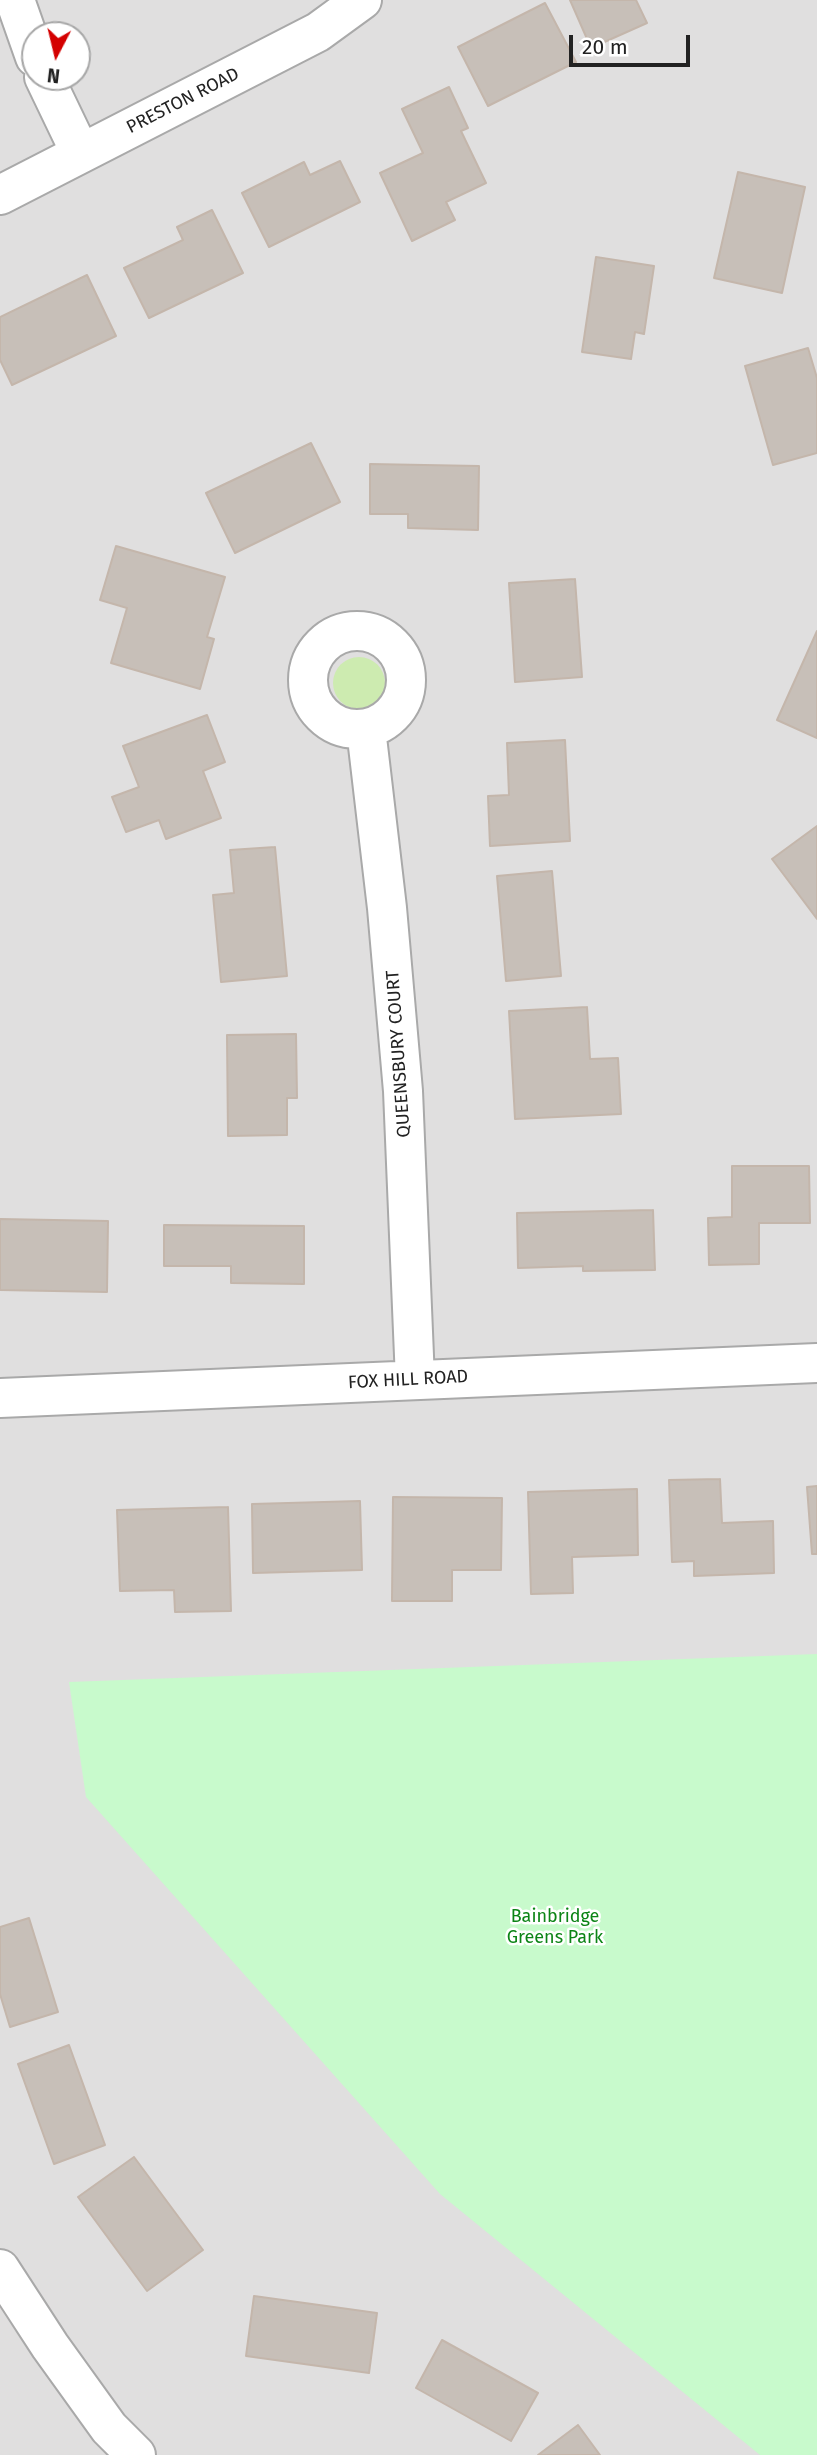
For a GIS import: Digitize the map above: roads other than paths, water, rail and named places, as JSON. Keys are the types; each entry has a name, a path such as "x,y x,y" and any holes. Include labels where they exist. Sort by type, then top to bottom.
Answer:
{"street":[{"path":"15,0 22,21"},
{"name":"PRESTON ROAD","path":"0,195 318,32 362,0"},
{"path":"51,91 80,152"},
{"name":"QUEENSBURY COURT","path":"366,729 387,908 403,1091 415,1380"},
{"name":"FOX HILL ROAD","path":"0,1398 817,1363"},
{"path":"0,2269 50,2346 109,2428 136,2455"}],"park label":[{"name":"Bainbridge Greens Park","path":"555,1927"}]}
